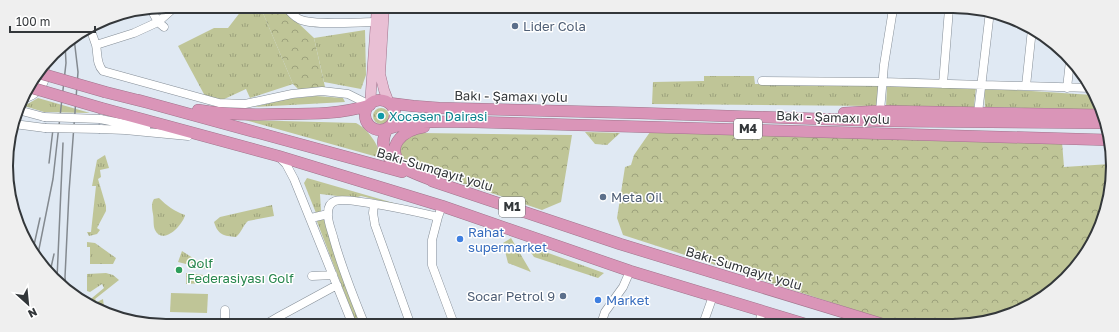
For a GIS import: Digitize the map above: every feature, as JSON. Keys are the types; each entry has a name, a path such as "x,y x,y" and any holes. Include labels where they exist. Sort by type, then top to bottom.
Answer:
{"highway":[{"path":"44,74 138,100 207,112 258,115 337,112 352,110 383,100 389,103 394,109 395,116 393,124 387,129 383,141 385,152 388,157 395,164 439,183"},
{"path":"33,89 101,113 236,145"},
{"name":"Bakı-Sumqayıt yolu","path":"138,100 439,183 620,244 866,319"},
{"name":"Bakı - Şamaxı yolu","path":"389,103 440,108 753,116 881,116 978,113 1097,115"},
{"path":"370,105 365,114 368,124 377,130 387,129"},
{"path":"881,116 953,127 1102,130"},
{"name":"Bakı - Şamaxı yolu","path":"881,116 1100,123"},
{"name":"Bakı - Şamaxı yolu","path":"387,129 398,125 415,122 474,122 1104,140"},
{"path":"407,169 401,164 395,151 398,142 404,134 418,128 474,122"},
{"name":"M1","path":"236,145 278,156 442,206 630,271 788,319"}],"main road":[{"path":"370,105 377,13"},
{"path":"384,13 380,74 389,103"}],"street":[{"path":"153,13 158,22 164,27"},
{"path":"96,45 129,36 158,22 169,13"},
{"path":"292,13 303,21 327,23 376,22"},
{"path":"881,116 882,82 892,13"},
{"path":"943,84 949,13"},
{"path":"978,113 989,17"},
{"path":"91,32 96,45 98,65 103,71 219,103 245,104 292,94 332,91 348,94 370,105"},
{"path":"1026,86 1031,34"},
{"path":"1067,88 1069,67"},
{"path":"30,96 40,89 45,78 45,73"},
{"path":"762,81 981,84 1085,88"},
{"path":"23,112 44,118 101,113 123,122 174,134 236,145"},
{"path":"22,114 41,128"},
{"path":"18,125 41,128 100,129 174,134"},
{"path":"278,156 291,171 350,319"},
{"path":"362,319 341,264 328,214 331,203 340,199 374,204 438,217"},
{"path":"374,204 373,213 375,225 408,319"},
{"path":"442,206 432,240 432,265 452,319"},
{"path":"311,218 328,214"},
{"path":"603,319 605,312 623,287 630,271"},
{"path":"312,276 333,275"},
{"path":"284,319 337,285"},
{"path":"705,319 713,296"},
{"path":"224,310 225,319"},
{"path":"760,319 762,311"}],"green space":[{"path":"240,13 263,13 293,84 250,98 246,89 220,101 205,96 178,46 214,28 228,28"},
{"path":"263,13 287,13 314,38 325,87 299,90 293,84"},
{"path":"365,30 366,75 361,89 324,82 314,38"},
{"path":"704,76 754,76 755,84 879,85 878,106 652,104 653,82 704,81"},
{"path":"887,85 976,87 974,107 886,107"},
{"path":"984,88 1088,95 1095,110 985,107"},
{"path":"316,96 343,98 345,102 254,107 286,99"},
{"path":"38,98 90,113 44,112 25,106"},
{"name":"Xocəsən Dairəsi","path":"378,108 384,108 389,113 387,122 384,124 378,124 373,119 373,113"},
{"path":"245,120 356,123 365,129 372,138 378,148 381,158"},
{"path":"585,132 620,133 607,145 595,144"},
{"path":"650,132 1062,142 1064,167 1106,164 1106,176 1101,206 1086,242 1068,267 1054,281 1030,299 993,314 973,318 883,319 623,235 617,218 625,167 631,165 634,155"},
{"path":"420,133 572,135 561,202 542,210 408,165 401,156 399,149 401,142 409,136"},
{"path":"105,155 109,168 100,170 101,177 98,179 106,206 106,211 97,228 100,230 97,234 89,236 87,232 91,232 96,186 92,186 97,160"},
{"path":"307,178 418,210 361,196 355,198 320,194 321,211 316,213 304,183"},
{"path":"159,198 177,212 185,215 181,224 177,228 163,236 155,230 152,208 154,199"},
{"path":"272,205 274,216 248,221 236,237 222,234 217,230 214,222 220,217"},
{"path":"325,217 360,319 354,319 316,219"},
{"path":"511,238 531,272 508,263 503,243"},
{"path":"87,242 95,243 116,258 113,264 90,264 90,247 87,247"},
{"path":"526,245 604,273 598,278 534,257"},
{"path":"182,251 207,267 206,269 178,262"},
{"path":"106,273 113,275 119,280 95,299 97,302 103,299 104,306 91,300 104,288 102,284 90,292 87,291 87,274"},
{"path":"186,273 204,275 207,279 206,282 186,284"},
{"path":"171,293 208,294 207,313 170,312"}],"railway":[{"path":"65,281 69,192 78,72 75,44"},
{"path":"39,251 53,179 66,63 65,51"},
{"path":"49,163 53,129"},
{"path":"57,273 63,143"},
{"path":"34,244 40,218"},
{"path":"51,267 54,254"}],"place":[{"name":"Lider Cola","path":"515,26"},
{"name":"Xocəsən Dairəsi","path":"381,116"},
{"name":"Meta Oil","path":"603,197"},
{"name":"Rahat supermarket","path":"460,239"},
{"name":"Qolf Federasiyası Golf","path":"179,270"},
{"name":"Socar Petrol 9","path":"563,296"},
{"name":"Market","path":"598,300"}]}
